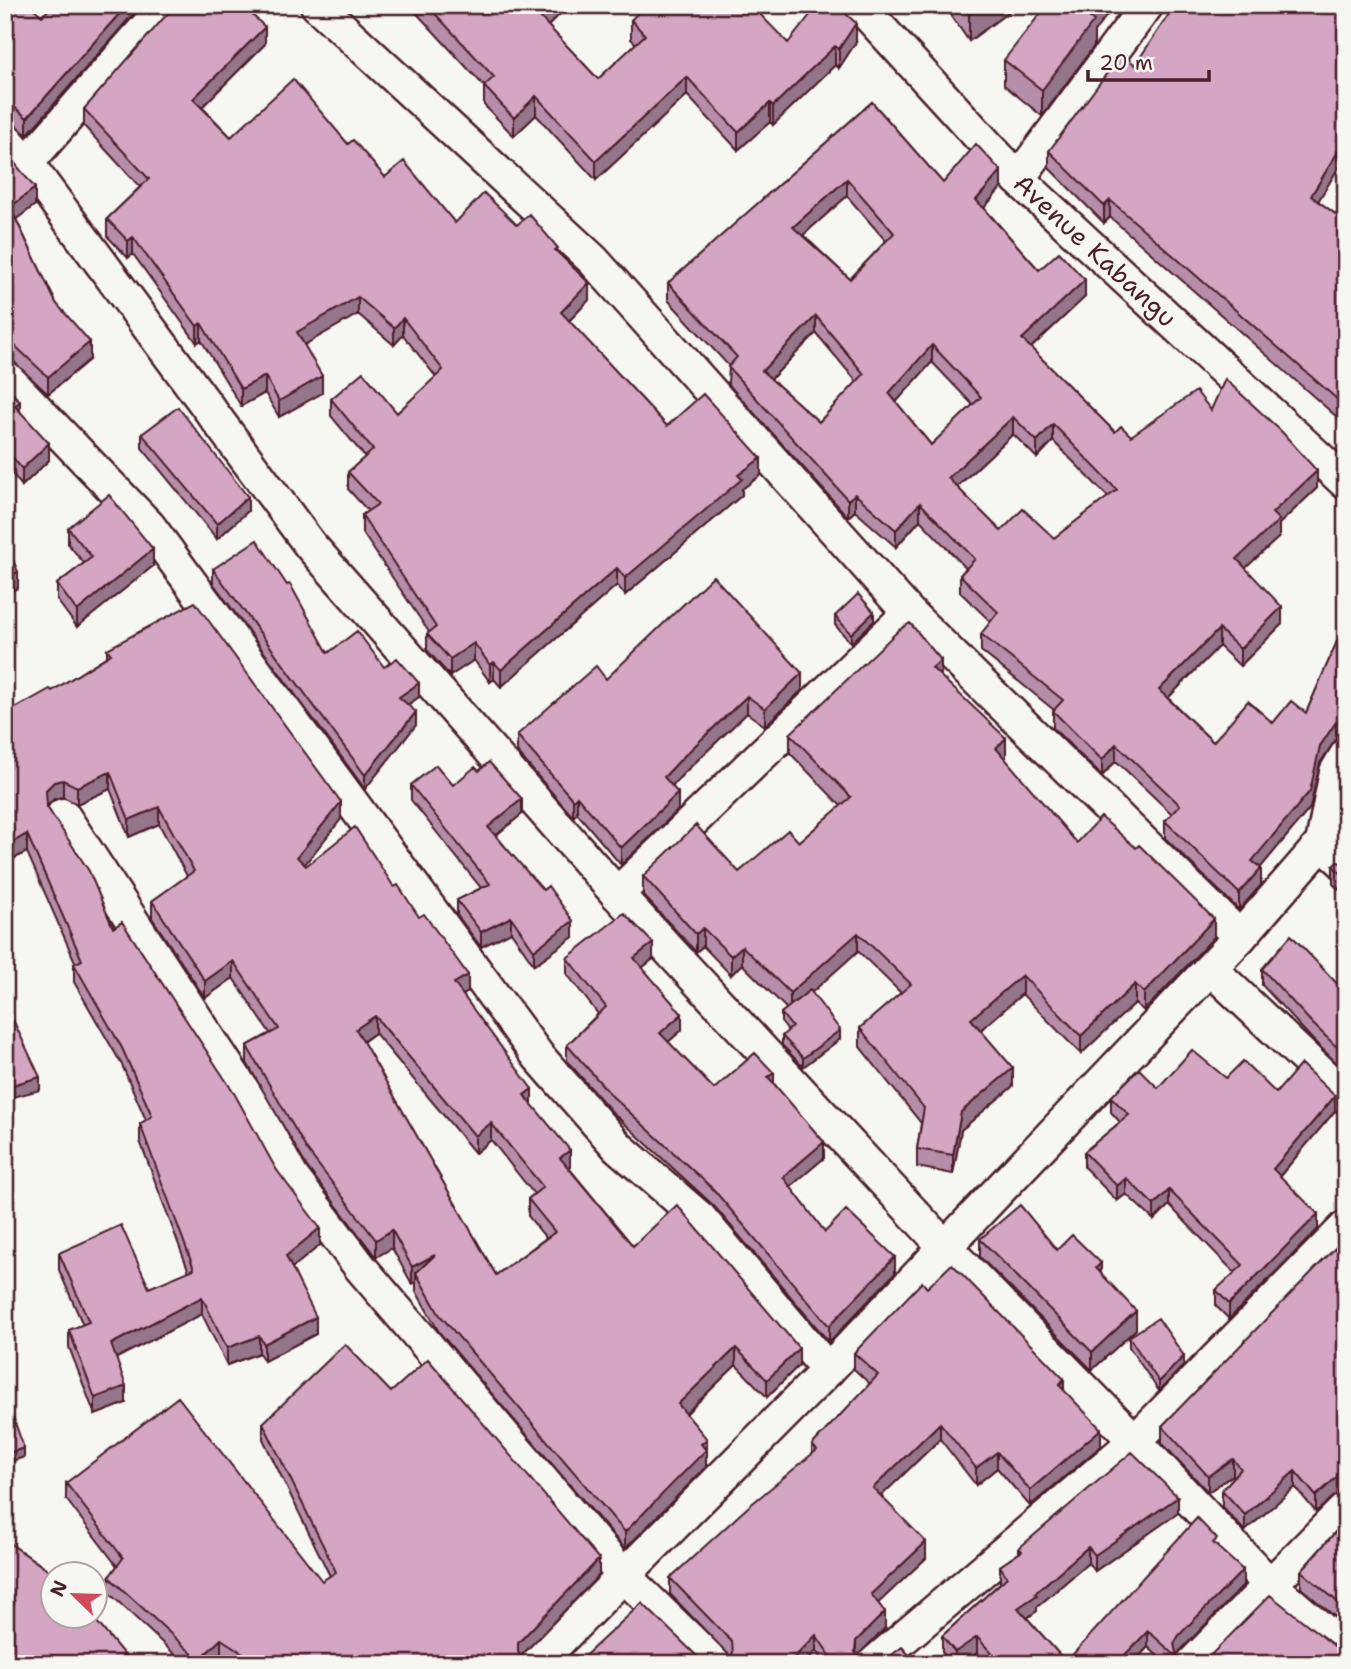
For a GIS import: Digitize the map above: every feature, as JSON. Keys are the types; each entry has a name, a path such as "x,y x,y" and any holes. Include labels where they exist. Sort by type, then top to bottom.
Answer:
{"street":[{"path":"27,163 166,5"},
{"path":"317,5 593,260 909,613 1240,937"},
{"name":"Avenue Kabangu","path":"859,5 1018,179 1346,483"},
{"path":"1018,179 1147,5"},
{"path":"5,138 27,163 310,545 617,894 944,1247 1135,1441 1269,1584 1346,1650"},
{"path":"5,376 149,526 538,1056 618,1147 700,1218 828,1370"},
{"path":"617,894 909,613"},
{"path":"536,1664 828,1370 1240,937 1322,843 1336,772 1346,755"},
{"path":"62,815 250,1101 292,1177 360,1268 623,1575 715,1664"},
{"path":"1322,843 1346,865"},
{"path":"1211,969 1346,1097"},
{"path":"873,1664 1135,1441 1346,1227"},
{"path":"1192,1664 1346,1508"}],"building":[{"path":"5,5 30,5 42,16 54,5 127,5 27,118 11,104 5,103"},
{"path":"175,5 242,5 265,27 193,99 231,137 293,79 348,144 353,140 385,177 404,161 455,223 484,193 517,225 529,214 558,248 555,250 589,283 561,312 667,426 703,394 761,458 738,475 742,479 625,578 617,568 501,670 494,662 490,665 474,643 450,659 427,634 436,627 362,515 378,504 348,472 373,450 331,399 363,372 397,413 443,370 403,318 394,328 358,297 297,332 322,376 279,401 265,376 241,389 201,323 197,326 133,237 128,241 107,219 149,179 84,109"},
{"path":"427,5 550,5 539,16 598,79 645,35 631,20 645,5 751,5 788,43 818,5 836,5 856,23 839,49 835,46 773,106 770,103 738,132 687,77 596,161 536,96 514,118 484,86 494,77"},
{"path":"962,5 983,5 969,15"},
{"path":"1047,5 1095,5 1087,15 1094,21 1042,90 1004,60"},
{"path":"1175,5 1346,5 1346,146 1342,145 1311,196 1346,222 1346,407 1110,200 1104,206 1049,151 1122,53 1135,65"},
{"path":"872,102 943,183 976,144 1001,171 976,200 1039,270 1059,252 1085,280 1022,339 1115,432 1121,426 1131,436 1196,391 1211,410 1225,379 1282,432 1317,471 1272,513 1279,520 1237,559 1282,607 1240,649 1219,629 1159,690 1213,742 1248,701 1273,723 1291,701 1306,713 1346,621 1346,721 1336,722 1320,746 1310,791 1252,861 1261,868 1239,893 1165,821 1180,805 1116,744 1102,760 1053,711 1063,700 981,634 998,612 960,575 975,559 920,503 896,530 855,494 848,500 728,367 737,357 668,283","holes":["847,179 894,233 850,279 793,227","816,316 864,374 819,422 762,371","932,345 981,397 931,445 889,393","1013,417 1037,441 1053,424 1117,490 1054,538 1023,509 1001,531 948,478"]},
{"path":"5,151 35,188 10,207 56,303 90,342 48,377 11,342 5,342"},
{"path":"5,386 20,401 15,406 49,443 22,469 5,448"},
{"path":"178,407 248,497 217,524 142,434"},
{"path":"109,495 153,549 77,611 57,584 92,557 68,528"},
{"path":"257,540 287,585 290,584 328,653 357,631 384,667 397,658 419,683 399,697 416,712 365,775 213,569"},
{"path":"5,544 18,572 5,577"},
{"path":"713,576 802,673 765,709 747,696 684,756 664,777 678,793 621,848 577,796 573,800 517,735 596,666 606,679"},
{"path":"858,594 874,612 851,634 835,616"},
{"path":"195,602 341,802 297,857 306,866 355,827 394,887 398,885 419,917 424,914 468,975 454,983 532,1089 524,1095 570,1150 560,1158 633,1246 677,1205 799,1348 767,1380 736,1348 678,1404 707,1439 701,1444 706,1450 625,1532 439,1314 416,1273 435,1255 412,1267 392,1230 376,1240 307,1150 247,1046 279,1029 233,961 205,981 152,901 194,871 159,807 129,820 110,772 77,787 63,780 54,782 46,790 47,807 89,871 113,928 122,922 234,1093 276,1169 320,1228 286,1256 316,1317 264,1344 259,1336 227,1348 202,1297 111,1344 126,1386 95,1398 69,1330 89,1322 59,1253 121,1225 149,1288 194,1269 140,1124 152,1116 122,1048 74,964 82,960 27,834 11,843 5,831 5,714 50,689 52,691 111,654 107,649","holes":["375,1016 475,1136 491,1123 543,1187 528,1199 555,1232 496,1275 356,1029"]},
{"path":"910,623 941,660 932,668 1006,738 996,748 1077,843 1101,817 1136,848 1139,845 1214,919 1144,993 1135,984 1081,1036 1022,975 971,1019 1013,1068 961,1112 953,1155 917,1149 924,1108 860,1028 911,984 858,933 790,993 742,946 731,956 703,928 696,934 643,876 696,825 739,872 788,830 799,842 851,797 790,734 899,630"},
{"path":"489,762 522,799 488,827 543,890 548,886 573,921 534,950 511,917 481,932 457,900 490,884 411,785 436,765 453,785 475,767 479,771"},
{"path":"1337,862 1346,864 1346,878 1333,866"},
{"path":"624,913 653,943 634,958 682,1014 660,1033 714,1089 755,1053 774,1073 768,1077 824,1142 783,1177 825,1232 846,1210 895,1257 829,1326 714,1190 613,1097 567,1045 606,1007 567,958"},
{"path":"1291,935 1344,991 1346,989 1346,1056 1262,969"},
{"path":"810,990 840,1030 803,1058 782,1036 792,1027 781,1013"},
{"path":"5,1003 40,1077 5,1087"},
{"path":"1192,1050 1226,1078 1243,1061 1276,1093 1301,1064 1335,1096 1273,1169 1318,1214 1229,1304 1216,1290 1243,1265 1169,1190 1154,1205 1126,1178 1117,1186 1084,1152 1129,1115 1111,1097 1139,1069 1158,1088"},
{"path":"1020,1205 1057,1250 1072,1235 1101,1263 1096,1268 1136,1311 1092,1352 980,1239"},
{"path":"1344,1239 1346,1474 1340,1474 1316,1496 1295,1471 1245,1515 1222,1490 1241,1469 1233,1459 1208,1476 1162,1426"},
{"path":"952,1264 1064,1379 1059,1385 1101,1429 1030,1490 997,1452 976,1468 940,1423 873,1488 926,1542 871,1594 885,1612 856,1641 855,1652 860,1660 871,1664 836,1664 816,1635 788,1664 723,1664 733,1653 732,1642 670,1578 748,1507 817,1450 812,1445 878,1375 854,1353 922,1282 927,1288"},
{"path":"1158,1318 1184,1356 1159,1382 1129,1337"},
{"path":"345,1344 391,1392 428,1359 599,1559 518,1643 518,1652 524,1664 260,1664 221,1639 199,1660 109,1577 123,1558 66,1483 178,1397 322,1581 336,1572 263,1423"},
{"path":"12,1414 24,1448 5,1454 5,1416"},
{"path":"1132,1452 1178,1497 1095,1555 1088,1547 1035,1593 1037,1595 1018,1608 1066,1662 1197,1518 1217,1539 1213,1543 1243,1570 1179,1635 1174,1644 1177,1657 1148,1631 1116,1664 994,1664 998,1660 977,1637 955,1652 942,1636 1007,1577 1000,1566 1022,1551 1019,1548"},
{"path":"1346,1520 1346,1609 1301,1571"},
{"path":"5,1540 38,1563 38,1630 104,1630 132,1664 5,1664 5,1618 14,1604 5,1597"},
{"path":"1270,1595 1342,1652 1346,1651 1346,1664 1200,1664"},
{"path":"642,1603 702,1661 712,1664 576,1664"},
{"path":"902,1647 917,1664 880,1664"}]}
